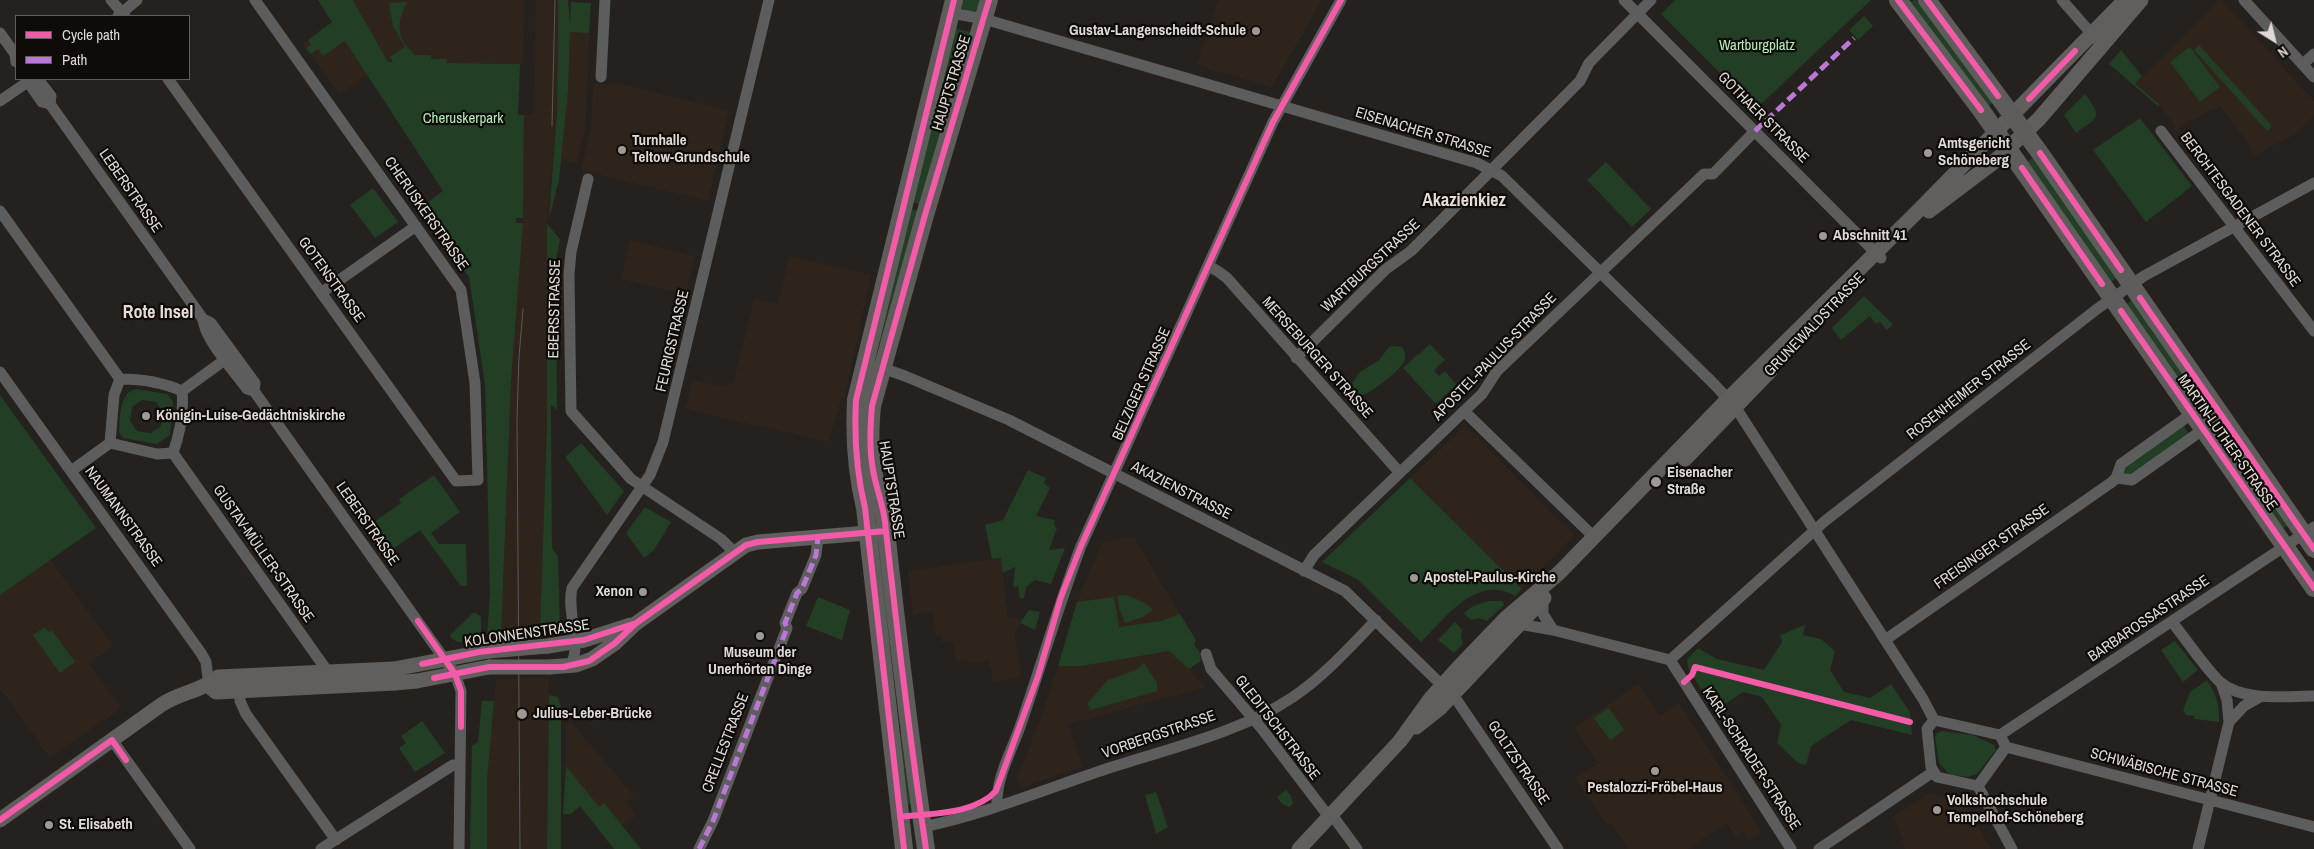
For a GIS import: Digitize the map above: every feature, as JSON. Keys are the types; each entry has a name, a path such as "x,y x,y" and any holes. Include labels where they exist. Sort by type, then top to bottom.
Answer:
{"main road":[{"name":"HAUPTSTRASSE","path":"926,849 895,621 884,508 873,471 870,436 872,406 925,216 989,0"},
{"name":"MARTIN-LUTHER-STRASSE","path":"1898,0 1996,131 2314,588"},
{"name":"MARTIN-LUTHER-STRASSE","path":"1926,0 2025,133 2222,416 2309,530 2314,549"},
{"name":"GRUNEWALDSTRASSE","path":"1879,255 1937,204 1974,178 2039,119 2125,0"},
{"name":"GRUNEWALDSTRASSE","path":"1299,849 1400,741 1431,698 1447,690 1486,649 1520,624 1732,403 1879,255 1996,131 2141,0"},
{"name":"HAUPTSTRASSE","path":"904,849 865,508 857,475 854,436 856,400 952,6"},
{"name":"GRUNEWALDSTRASSE","path":"1486,649 1506,618 1559,572 1732,403"},
{"name":"KOLONNENSTRASSE","path":"208,686 216,692 395,683 489,667 570,666 589,661 598,655 615,643 635,624 734,552 752,543 886,531"},
{"name":"KOLONNENSTRASSE","path":"0,820 169,700 190,690 208,686 218,677 394,668 488,651 574,642 593,638 635,624"}],"street":[{"path":"111,0 122,15 137,0"},
{"name":"CHERUSKERSTRASSE","path":"255,0 461,290 475,383 478,480"},
{"path":"601,77 606,0"},
{"name":"FEURIGSTRASSE","path":"570,666 575,656 570,598 572,588 650,475 661,449 672,410 769,0"},
{"name":"BELZIGER STRASSE","path":"997,805 997,786 1038,676 1062,597 1081,546 1281,106 1341,0"},
{"name":"GOTHAER STRASSE","path":"1624,0 1879,255"},
{"name":"WARTBURGSTRASSE","path":"1296,358 1386,269 1411,251 1580,82 1589,63 1651,0"},
{"path":"2062,0 2096,39"},
{"path":"2244,0 2314,77"},
{"name":"EISENACHER STRASSE","path":"952,6 984,19 1477,163 1502,176 1732,403 1886,640 1934,720"},
{"path":"0,33 15,56"},
{"path":"2303,64 2314,54"},
{"path":"0,101 30,80"},
{"name":"LEBERSTRASSE","path":"31,80 42,102 50,104 203,319 212,323 230,357 255,383 254,391 455,674"},
{"name":"GOTENSTRASSE","path":"169,80 456,481 478,480"},
{"name":"BERCHTESGADENER STRASSE","path":"2161,130 2314,331"},
{"name":"APOSTEL-PAULUS-STRASSE","path":"1304,570 1314,555 1482,394 1497,371 1704,174 1713,174 1755,131"},
{"name":"EBERSSTRASSE","path":"588,179 571,252 569,274 571,411 628,476 642,487"},
{"name":"ROSENHEIMER STRASSE","path":"1670,660 1815,530 2112,299 2131,285 2314,183"},
{"path":"0,211 120,379 168,385 182,391"},
{"path":"321,293 416,226"},
{"name":"MERSEBURGER STRASSE","path":"1209,266 1226,278 1400,473"},
{"path":"182,391 230,357"},
{"name":"AKAZIENSTRASSE","path":"865,363 934,387 1009,420 1345,591 1447,690"},
{"name":"NAUMANNSTRASSE","path":"0,372 201,653 206,662 208,686"},
{"path":"110,443 114,396 120,379"},
{"path":"71,471 110,443 157,454 173,454 179,438 183,406 182,391"},
{"name":"FREISINGER STRASSE","path":"1886,640 2116,478 2121,464 2211,400"},
{"path":"1464,411 1594,537"},
{"name":"FREISINGER STRASSE","path":"2116,478 2132,480 2222,416"},
{"name":"GUSTAV-MÜLLER-STRASSE","path":"173,454 328,672"},
{"path":"642,487 721,539 734,552"},
{"name":"BARBAROSSASTRASSE","path":"2000,736 2309,530"},
{"name":"CRELLESTRASSE","path":"699,849 712,821 787,628 785,623 797,593 802,589 816,555 818,537"},
{"path":"1543,600 1543,614 1553,630"},
{"name":"VORBERGSTRASSE","path":"923,827 997,805 1253,719 1281,705 1307,687 1376,620"},
{"path":"2172,622 2221,683 2227,700 2229,722 2198,849"},
{"path":"1520,624 1553,630 1670,660"},
{"name":"GLEDITSCHSTRASSE","path":"1206,654 1211,669 1357,849"},
{"name":"KARL-SCHRADER-STRASSE","path":"1670,660 1791,849"},
{"path":"455,674 461,691 459,849"},
{"path":"2221,683 2260,697 2314,696"},
{"path":"240,690 240,701 246,714 336,840"},
{"name":"GOLTZSTRASSE","path":"1447,690 1558,849"},
{"path":"2229,722 2244,706 2260,697"},
{"path":"1934,720 2000,736 2006,747 1978,786 1937,778 1931,767 1927,729 1934,720"},
{"path":"112,740 190,849"},
{"name":"SCHWÄBISCHE STRASSE","path":"2006,747 2314,827"},
{"path":"321,849 454,765 460,765"},
{"path":"1818,849 1933,772"},
{"path":"1978,786 2012,849"}],"shaded area":[{"path":"353,0 524,0 523,64 388,62"},
{"path":"536,0 558,0 557,112 547,224 547,424 540,630 501,636 511,382 523,218 524,115 534,114"},
{"name":"Gustav-Langenscheidt-Schule","path":"1218,0 1322,0 1272,87 1197,65"},
{"path":"2220,0 2314,101 2314,116 2296,134 2253,156 2249,145 2220,106 2183,125 2176,132 2173,123 2160,105 2135,84"},
{"path":"571,2 591,3 585,127 577,163 560,160 568,91"},
{"path":"333,22 367,75 341,94 339,94 303,44"},
{"path":"615,83 729,110 708,201 581,170 591,128 593,84 614,85"},
{"path":"630,240 695,256 686,294 621,279"},
{"path":"789,256 871,275 845,396 841,400 828,442 686,409 693,380 727,387 728,384 733,385 754,299 778,304"},
{"path":"1465,426 1575,535 1522,589 1410,478"},
{"path":"1134,537 1180,614 1161,621 1119,627 1077,602 1102,542"},
{"path":"1001,558 1008,617 1022,619 1015,634 1021,677 993,682 989,660 968,663 967,660 956,662 953,641 942,642 941,634 935,634 933,612 913,614 908,571"},
{"path":"50,559 113,646 89,663 121,708 50,758 0,688 0,595"},
{"path":"1169,651 1206,687 1068,724 1083,767 1023,787 1016,780 1042,715 1058,666 1082,666"},
{"path":"549,678 547,849 487,849 487,780 496,679"},
{"name":"Pestalozzi-Fröbel-Haus","path":"1638,684 1660,715 1679,703 1762,832 1748,840 1743,833 1736,838 1727,823 1688,849 1627,849 1611,823 1607,825 1575,778 1598,763 1574,728"},
{"path":"566,723 572,723 634,796 627,802 636,815 622,826 604,804 599,808 566,766"},
{"path":"1929,793 1964,802 1991,849 1905,849 1894,816"}],"green space":[{"name":"Cheruskerpark","path":"318,0 353,0 388,62 393,62 390,57 405,47 393,26 389,3 407,2 402,12 400,33 404,43 414,55 431,55 431,59 447,59 447,63 520,64 518,115 524,115 523,218 516,218 516,223 523,223 511,382 501,636 487,637 490,593 485,385 469,277 420,208 443,191 345,41 323,56 318,49 310,54 306,48 311,45 308,40 332,22"},
{"path":"558,0 568,0 570,25 571,2 591,3 589,33 570,32 568,91 559,180 549,218 557,112"},
{"path":"962,0 981,0 975,13 962,9"},
{"name":"Wartburgplatz","path":"1675,0 1871,0 1756,109 1661,14"},
{"path":"1917,0 1993,102 1989,106 1910,3"},
{"path":"1864,16 1873,26 1858,40 1849,30"},
{"path":"954,28 974,33 922,205 912,202"},
{"path":"2199,45 2272,126 2267,131 2194,50"},
{"path":"2190,47 2220,87 2200,102 2170,62"},
{"path":"2121,50 2142,76 2135,84 2160,105 2158,106 2109,64"},
{"path":"2085,94 2094,108 2096,116 2094,120 2076,133 2064,115"},
{"path":"2140,118 2192,186 2146,222 2093,150"},
{"path":"2033,157 2117,278 2111,282 2028,162"},
{"path":"1606,162 1651,209 1632,227 1587,180"},
{"path":"373,188 398,222 375,238 350,205"},
{"path":"910,209 920,211 883,342 878,341"},
{"path":"547,224 560,239 556,261 557,410 551,405 552,548 558,557 560,626 540,630 547,424"},
{"path":"1864,296 1893,324 1887,330 1880,322 1876,324 1870,316 1841,340 1832,328"},
{"path":"2132,300 2198,396 2192,401 2126,305"},
{"path":"1430,344 1445,360 1434,370 1439,376 1445,371 1457,385 1436,404 1403,368 1418,354 1420,355"},
{"path":"1389,347 1402,347 1405,354 1403,363 1399,368 1372,390 1361,396 1356,394 1352,383 1360,372 1379,360"},
{"path":"136,389 167,394 173,401 170,435 157,444 123,438 119,432 121,406 130,391","holes":["142,400 156,402 163,412 161,426 151,433 137,431 130,421 132,407"]},
{"path":"0,395 96,528 0,595"},
{"path":"2183,425 2190,435 2130,477 2121,472 2121,469"},
{"path":"2222,430 2288,525 2282,529 2215,434"},
{"path":"581,443 624,491 607,515 565,457"},
{"path":"1028,470 1046,478 1044,483 1050,488 1036,516 1055,520 1054,526 1057,528 1049,550 1065,548 1051,584 1035,580 1026,587 1024,598 1020,598 1018,586 1013,587 1015,567 1003,573 1001,558 992,559 985,525 1003,520"},
{"path":"434,475 460,512 431,533 439,544 466,544 467,586 461,586 420,530 386,554 367,527 401,503 399,499"},
{"path":"1410,478 1522,589 1515,596 1501,590 1488,590 1475,594 1451,611 1421,642 1357,579 1322,562"},
{"path":"645,507 671,522 654,550 644,558 626,533"},
{"path":"1127,595 1145,603 1153,610 1143,617 1125,623 1117,596"},
{"path":"818,597 850,610 842,640 806,626"},
{"path":"1114,597 1119,627 1161,621 1180,614 1196,640 1194,645 1199,651 1201,661 1189,669 1169,651 1082,666 1058,666 1077,602"},
{"path":"1489,601 1502,601 1504,605 1487,621 1479,618 1471,620 1464,613 1473,606"},
{"path":"1029,610 1040,612 1035,630 1020,623"},
{"path":"473,613 481,617 481,634 462,638 462,642 457,642 451,638 450,635"},
{"path":"1455,622 1462,630 1463,644 1454,653 1438,640"},
{"path":"1805,625 1803,635 1821,639 1835,651 1830,670 1844,692 1870,698 1891,684 1910,712 1912,735 1851,720 1811,746 1806,765 1798,763 1777,743 1781,725 1762,697 1743,692 1715,711 1688,668 1687,659 1698,648 1717,659 1764,670 1782,642 1780,635"},
{"path":"45,627 49,632 52,630 75,662 60,673 33,635"},
{"path":"2175,641 2198,670 2183,682 2161,650"},
{"path":"1144,663 1157,683 1157,691 1091,710 1087,704 1108,680 1136,670"},
{"path":"2207,680 2217,700 2219,722 2195,719 2194,716 2186,715 2183,710 2190,692"},
{"path":"549,695 558,697 561,706 561,849 547,849"},
{"path":"482,701 494,701 487,780 487,849 470,849 472,746 478,742"},
{"path":"1609,708 1624,730 1610,740 1594,718"},
{"path":"422,721 445,753 415,772 399,748 406,743 401,736"},
{"path":"1942,731 1973,735 1994,745 1996,750 1977,774 1968,777 1953,775 1948,773 1939,763 1935,738 1937,733"},
{"path":"907,733 915,804 905,805 896,734"},
{"path":"566,766 599,807 604,803 641,849 614,849 580,806 571,814 563,814"},
{"path":"1286,790 1291,796 1293,804 1289,807 1282,804 1277,797"},
{"path":"1156,792 1168,827 1156,834 1145,795"}],"tram line":[{"path":"552,126 555,0"},
{"path":"520,849 517,418 523,309"}],"marked path":[{"path":"1755,131 1854,38"},
{"path":"699,849 713,821 787,628 785,623 797,593 802,589 816,555 818,537"}],"cycle path":[{"path":"904,849 865,508 858,468 855,428 856,400 954,0"},
{"path":"926,849 904,686 885,522 872,462 871,414 925,215 989,0"},
{"path":"900,817 964,809 987,799 996,791 1038,676 1061,597 1081,546 1273,122 1341,0"},
{"path":"1898,0 1981,110"},
{"path":"1927,0 1998,96"},
{"path":"2029,99 2075,51"},
{"path":"2040,153 2121,270"},
{"path":"2022,168 2102,284"},
{"path":"2140,298 2314,549"},
{"path":"2121,311 2314,588"},
{"path":"434,678 489,667 563,667 589,661 615,643 635,624 746,545 758,542 886,531"},
{"path":"418,621 455,674 461,691 461,727"},
{"path":"422,664 479,652 584,640 633,624"},
{"path":"1684,682 1692,675 1695,667 1910,722"},
{"path":"0,820 112,740 126,760"}],"place":[{"name":"Gustav-Langenscheidt-Schule","path":"1256,31"},
{"name":"Turnhalle Teltow-Grundschule","path":"622,150"},
{"name":"Amtsgericht Schöneberg","path":"1928,153"},
{"name":"Abschnitt 41","path":"1823,236"},
{"name":"Königin-Luise-Gedächtniskirche","path":"146,416"},
{"name":"Eisenacher Straße","path":"1656,482"},
{"name":"Apostel-Paulus-Kirche","path":"1414,578"},
{"name":"Xenon","path":"643,592"},
{"name":"Museum der Unerhörten Dinge","path":"760,636"},
{"name":"Julius-Leber-Brücke","path":"522,714"},
{"name":"Pestalozzi-Fröbel-Haus","path":"1655,771"},
{"name":"Volkshochschule Tempelhof-Schöneberg","path":"1937,810"},
{"name":"St. Elisabeth","path":"49,825"}],"district":[{"name":"Akazienkiez","path":"1464,201"},
{"name":"Rote Insel","path":"158,313"}]}
